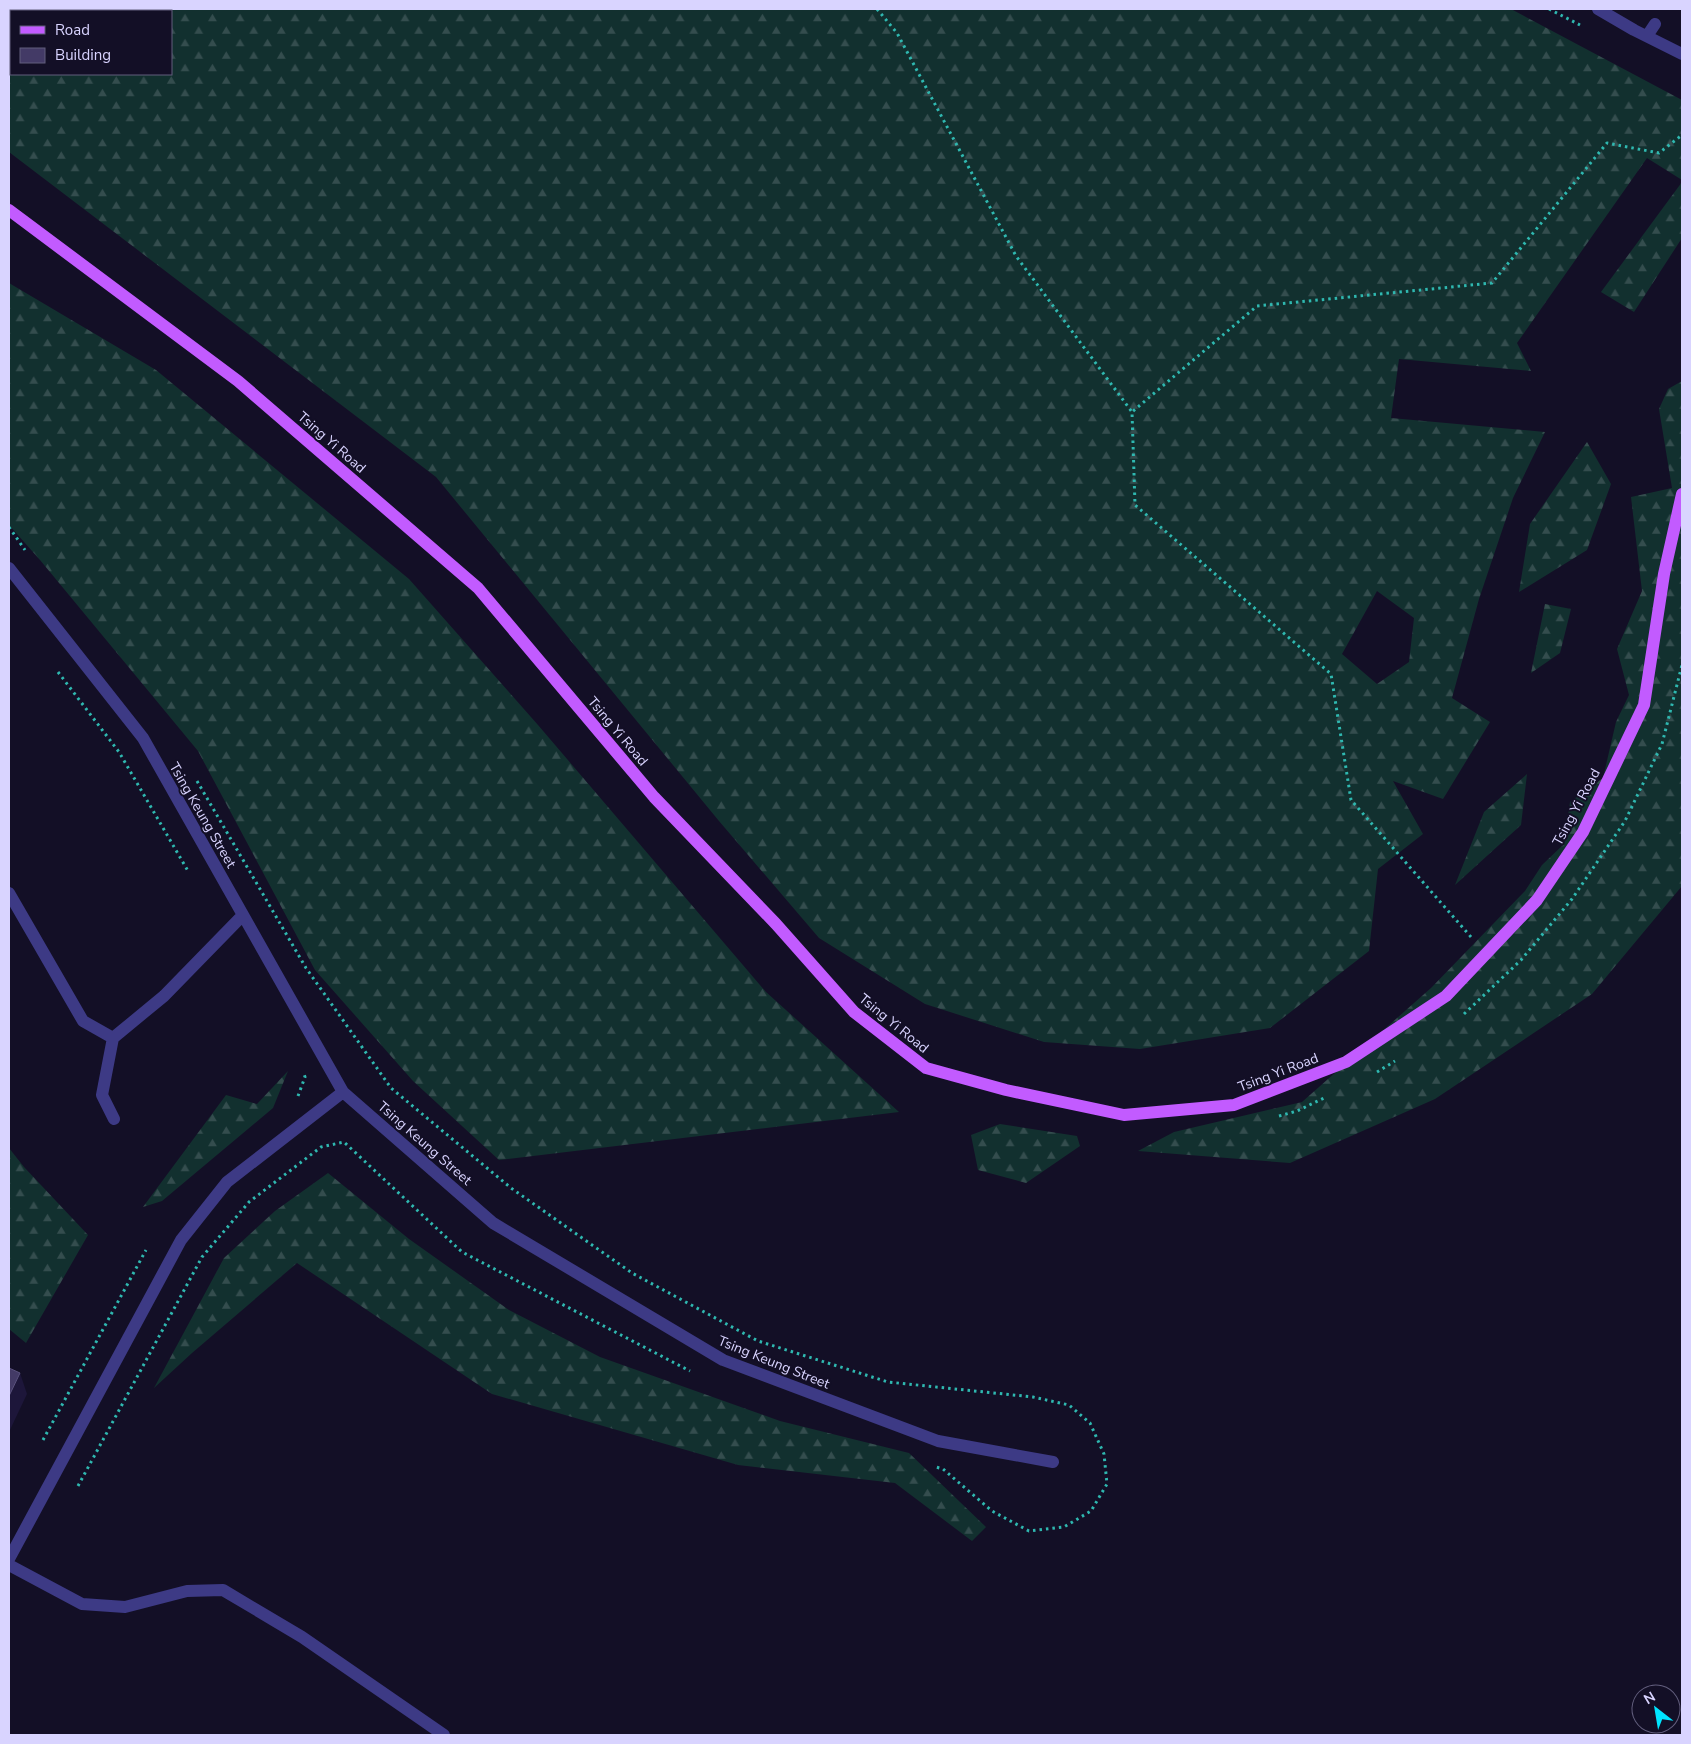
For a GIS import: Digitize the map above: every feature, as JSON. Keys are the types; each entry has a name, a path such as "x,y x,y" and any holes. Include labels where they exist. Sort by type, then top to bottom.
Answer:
{"main road":[{"name":"Tsing Yi Road","path":"9,210 238,381 478,588 654,797 776,924 854,1012 926,1068 1006,1090 1124,1115 1234,1105 1346,1062 1446,996 1537,900 1582,832 1644,705 1664,574 1682,494"}],"street":[{"path":"1598,9 1682,54"},
{"path":"1647,36 1655,24"},
{"name":"Tsing Keung Street","path":"9,568 143,738 343,1092 493,1223 723,1360 938,1441 1053,1462"},
{"path":"9,893 83,1021 113,1038"},
{"path":"114,1119 102,1095 113,1038 164,996 243,915"},
{"path":"9,1559 181,1240 228,1182 343,1092"},
{"path":"9,1565 82,1604 125,1607 186,1591 223,1590 302,1637 444,1735"}],"path":[{"path":"877,9 897,33 1016,256 1132,412 1135,505 1331,674 1351,800 1486,955"},
{"path":"1132,412 1257,306 1492,283 1607,143 1659,152 1682,135"},
{"path":"1459,1018 1521,960 1572,899 1625,821 1662,744 1682,666"},
{"path":"55,668 119,752 191,876"},
{"path":"1373,1074 1397,1060"},
{"path":"297,1101 306,1077 301,1068"},
{"path":"1278,1116 1297,1111 1331,1095"},
{"path":"41,1444 124,1287 148,1247"}],"green space":[{"path":"9,9 1511,9 1682,100 1682,180 1647,158 1517,343 1531,371 1399,359 1391,418 1545,432 1513,498 1479,599 1452,698 1490,722 1443,799 1393,781 1423,834 1378,869 1369,951 1270,1028 1140,1049 1044,1042 925,1004 819,938 719,821 436,477 9,152","holes":["1377,591 1414,618 1409,662 1377,684 1342,654"]},
{"path":"1682,182 1682,238 1634,312 1601,292"},
{"path":"9,283 156,370 409,579 538,725 766,992 899,1112 499,1160 413,1081 315,970 198,751 9,525"},
{"path":"1682,381 1682,886 1592,994 1435,1099 1290,1163 1138,1151 1174,1132 1302,1102 1431,988 1525,891 1542,865 1564,844 1570,802 1603,778 1616,722 1629,695 1617,649 1642,591 1631,497 1672,488 1659,409 1668,389"},
{"path":"1587,442 1611,484 1587,550 1519,592 1530,524"},
{"path":"1545,604 1571,609 1560,653 1531,673"},
{"path":"1527,774 1521,825 1455,885 1484,812"},
{"path":"288,1071 273,1108 162,1201 143,1207 226,1095 257,1104"},
{"path":"1000,1124 1077,1136 1080,1146 1026,1183 978,1170 971,1135"},
{"path":"9,1148 24,1167 88,1235 26,1343 9,1329"},
{"path":"328,1173 409,1239 509,1310 600,1357 780,1421 909,1453 986,1527 972,1541 895,1483 738,1465 492,1394 297,1263 154,1388 224,1258 275,1211"}],"building":[{"path":"9,1368 20,1373 9,1396"}]}
